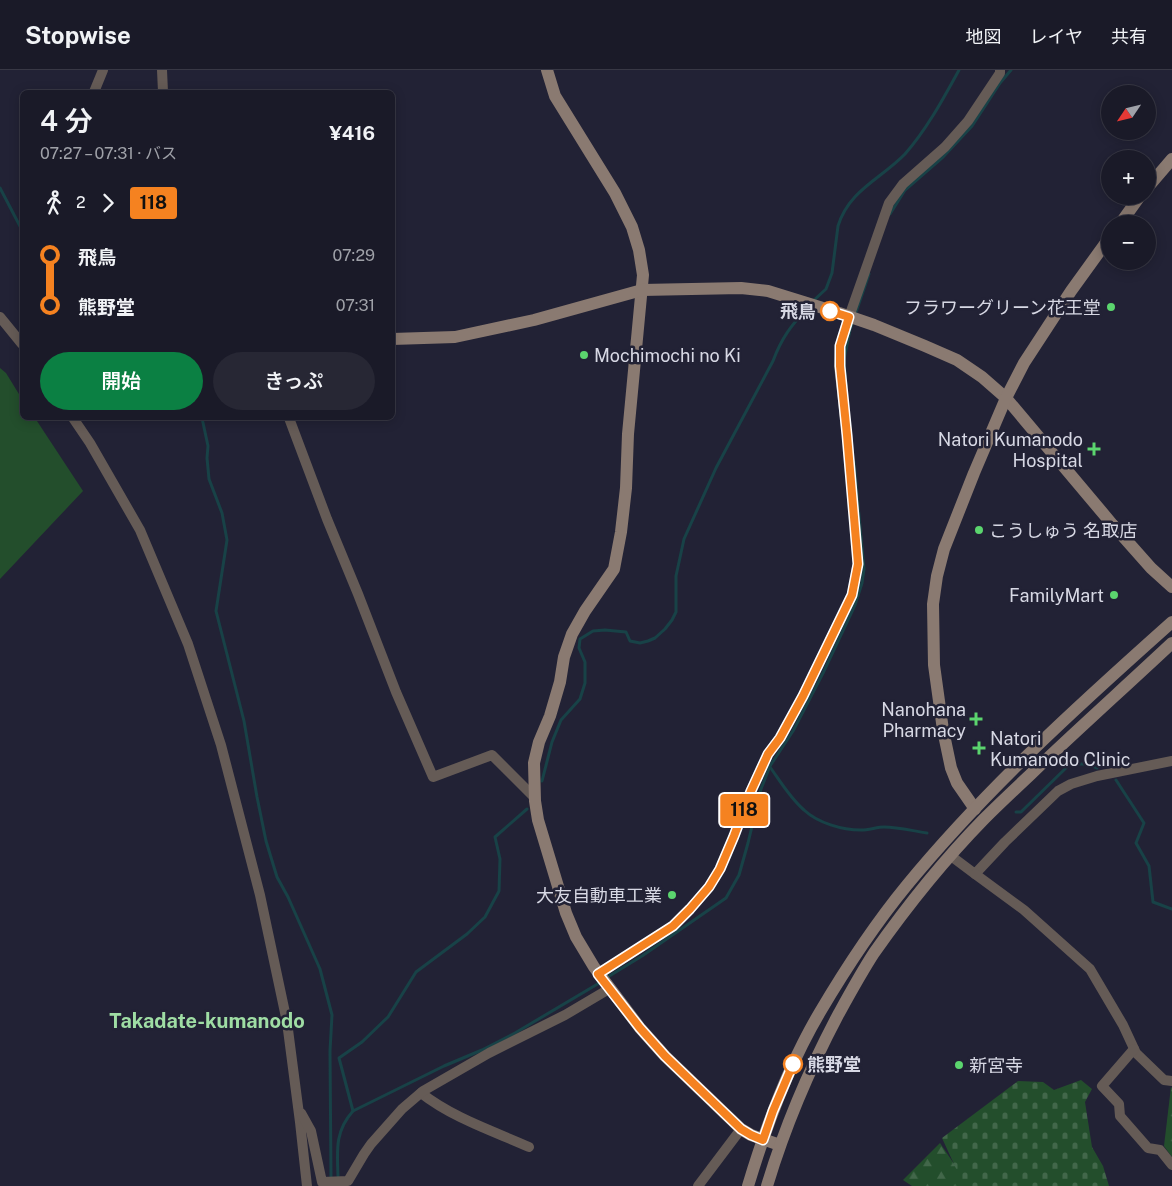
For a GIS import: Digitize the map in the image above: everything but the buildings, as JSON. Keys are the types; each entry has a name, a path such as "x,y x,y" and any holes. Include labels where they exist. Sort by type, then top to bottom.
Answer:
{"street":[{"path":"95,90 103,70"},
{"path":"162,70 163,90"},
{"path":"547,70 555,96 615,193 632,227 639,250 643,275 628,434 626,488 621,532 614,569 585,611 572,634 564,657 560,682 534,762 534,797 538,820 566,912 576,937 603,981 665,1056 741,1129 751,1135 780,1146"},
{"path":"298,1109 311,1131 323,1184 348,1181 371,1144 402,1109 421,1093 565,1015 603,981 673,926 709,887 720,869 768,754 780,738 803,696 852,595 858,564 840,366 840,346 854,318 889,203 903,184 945,147 968,121 1000,73 1000,70"},
{"path":"1156,178 1172,159"},
{"path":"975,809 957,783 951,768 943,730 934,664 932,604 937,576 944,549 1006,398 1024,363 1071,291 1101,249"},
{"path":"395,339 455,337 534,320 642,290 741,288 768,291 854,318 957,360 982,377 1006,398 1112,524 1151,568 1172,587"},
{"path":"0,317 20,342"},
{"path":"74,420 90,443 140,530 188,644 221,745 260,895 287,1022 307,1186"},
{"path":"290,420 396,692 433,776 492,755 534,797"},
{"path":"748,1186 773,1111 793,1064 819,1013 879,921 907,885 975,809 1032,752 1172,622"},
{"path":"767,1186 792,1112 808,1074 850,993 874,954 914,900 985,819 1172,643"},
{"path":"974,874 1058,791 1071,784 1097,776 1172,760"},
{"path":"951,856 1024,910 1090,969 1123,1025 1136,1053 1164,1080 1172,1082"},
{"path":"1134,1050 1102,1086 1119,1104 1120,1116 1148,1148 1160,1150 1172,1164"},
{"path":"421,1093 457,1115 529,1147"},
{"path":"698,1186 741,1129"}],"green space":[{"path":"0,368 6,373 20,396 20,420 36,420 83,491 0,579"},
{"path":"1081,1080 1092,1089 1085,1102 1092,1147 1103,1166 1109,1186 964,1186 942,1138 1018,1081 1043,1082 1054,1090"},
{"path":"1172,1088 1172,1157 1164,1146"},
{"path":"940,1143 969,1186 912,1186 903,1180"}],"waterway":[{"path":"812,302 826,289 832,273 838,226 843,214 858,194 905,154 934,114 959,70"},
{"path":"890,214 905,190 943,157 972,126 1000,83 1011,70"},
{"path":"0,188 20,226"},
{"path":"855,315 869,274"},
{"path":"542,781 552,742 561,720 580,699 585,683 585,662 579,648 580,639 593,631 605,630 626,632 630,641 640,643 655,638 672,620 676,612 676,576 684,539 716,468 780,345 792,326 808,307"},
{"path":"846,386 844,360 853,321"},
{"path":"202,420 208,446 209,479 222,513 227,540 216,611 244,721 266,841 277,877 320,969 332,1015 330,1051 331,1177"},
{"path":"606,978 642,956 726,898 739,875 761,789 770,766 793,731 823,673 855,605 862,583 864,569 854,462"},
{"path":"1016,812 1021,812 1068,766 1083,764 1097,768"},
{"path":"770,767 799,805 810,815 823,822 854,830 889,827 927,833"},
{"path":"1116,780 1144,823 1136,843 1149,866 1153,902 1172,909"},
{"path":"353,1111 339,1058 362,1042 388,1017 416,972 467,934 485,917 499,891 500,859 495,837 527,809"},
{"path":"338,1176 338,1141 343,1126 353,1111 515,1033 601,982"}],"bus line":[{"name":"118","path":"793,1064 763,1140 751,1135 741,1129 665,1056 640,1028 598,974 673,926 709,887 720,869 768,754 780,738 803,696 852,595 858,564 840,366 840,346 849,317 830,311"}],"place":[{"name":"フラワーグリーン花王堂","path":"1111,307"},
{"name":"飛鳥","path":"830,311"},
{"name":"Mochimochi no Ki","path":"584,355"},
{"name":"Natori Kumanodo Hospital","path":"1094,449"},
{"name":"こうしゅう 名取店","path":"979,530"},
{"name":"FamilyMart","path":"1114,595"},
{"name":"Nanohana Pharmacy","path":"976,719"},
{"name":"Natori Kumanodo Clinic","path":"979,748"},
{"name":"大友自動車工業","path":"672,895"},
{"name":"熊野堂","path":"793,1064"},
{"name":"新宮寺","path":"959,1065"}],"district":[{"name":"Takadate-kumanodo","path":"207,1021"}]}
